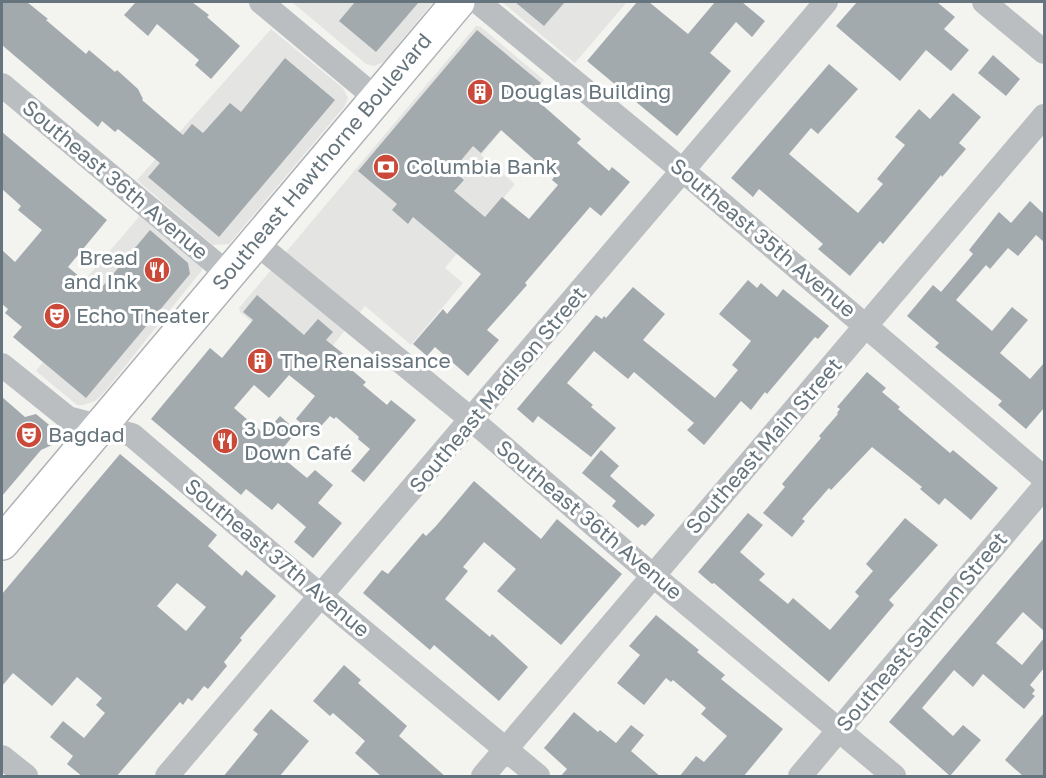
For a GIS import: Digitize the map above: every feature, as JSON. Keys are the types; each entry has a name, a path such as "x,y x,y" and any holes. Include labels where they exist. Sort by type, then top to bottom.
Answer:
{"main road":[{"name":"Southeast Hawthorne Boulevard","path":"2,543 458,2"}],"street":[{"path":"261,2 376,98"},
{"name":"Southeast 35th Avenue","path":"478,2 683,171 1044,478"},
{"name":"Southeast Madison Street","path":"168,777 826,2"},
{"path":"984,2 1044,52"},
{"name":"Southeast 36th Avenue","path":"2,85 228,274"},
{"name":"Southeast Main Street","path":"483,777 1044,116"},
{"name":"Southeast 36th Avenue","path":"255,242 472,420 894,777"},
{"name":"Southeast 37th Avenue","path":"2,365 68,418 132,435 538,777"},
{"name":"Southeast Salmon Street","path":"800,777 1044,487"},
{"path":"2,757 26,777"}],"shaded area":[{"path":"433,2 384,62 374,66 366,64 293,3"},
{"path":"502,2 627,2 575,63"},
{"path":"476,26 481,27 544,80 481,155 515,184 445,268 463,283 411,345 365,306 311,372 240,312 239,308"},
{"path":"271,29 343,88 348,98 344,107 229,244 213,245 137,180"},
{"path":"144,211 202,264 202,270 102,395 95,401 77,405 36,371 43,362 84,281"}],"building":[{"path":"2,2 27,2 86,54 89,50 115,72 117,70 138,89 142,100 183,135 192,124 203,133 230,103 241,112 285,58 335,100 219,237 148,177 160,163 118,129 115,132 102,121 98,127 2,45"},
{"path":"136,2 192,2 209,15 207,17 240,46 211,79 195,65 199,60 157,24 148,36 124,15"},
{"path":"355,2 419,2 376,52 339,21"},
{"path":"515,2 565,2 544,26"},
{"path":"637,2 649,2 688,34 715,2 742,2 765,21 752,37 736,22 710,53 731,71 677,136 587,61"},
{"path":"857,2 937,2 955,17 944,29 969,50 951,71 926,50 900,81 836,26"},
{"path":"477,30 541,83 531,95 581,139 577,143 609,171 612,167 630,182 601,216 590,207 525,283 527,285 487,330 499,340 468,376 435,347 427,356 413,344 443,309 447,314 481,274 413,217 408,224 392,210 397,204 358,171","holes":["501,130 554,177 552,180 558,185 529,219 502,197 485,217 454,191 464,180 453,170 473,146 481,153"]},
{"path":"993,55 1020,79 1006,96 978,73"},
{"path":"829,64 858,89 818,134 811,128 789,154 858,213 883,184 877,179 905,145 895,137 919,109 930,119 953,93 981,117 959,143 966,149 883,244 880,241 850,276 818,249 823,244 759,189 753,197 731,178"},
{"path":"2,132 107,220 68,267 98,292 150,230 188,263 190,274 86,398 13,337 22,327 5,313 8,309 2,304 2,250 15,262 42,230 18,210 21,206 2,189"},
{"path":"1030,201 1044,214 1044,242 1036,235 1018,256 1008,248 990,269 986,265 956,300 992,331 1012,307 1028,320 1000,353 1030,379 1044,363 1044,408 1026,429 998,405 1002,401 935,347 939,343 907,316 933,285 941,292 973,254 969,250 999,212 1011,223"},
{"path":"748,280 757,288 761,283 777,297 783,289 829,326 818,339 815,337 751,410 741,401 704,445 687,430 694,423 634,372 628,379 594,351 567,383 616,428 591,457 538,416 533,423 517,409 596,315 602,319 604,316 606,318 633,287 665,314 643,340 715,398 738,370 732,365 751,341 719,314"},
{"path":"257,295 304,335 318,319 333,332 326,340 346,356 341,361 366,382 363,385 387,405 391,400 416,420 364,482 351,471 370,449 336,417 334,419 330,416 314,434 296,419 315,396 289,375 269,398 254,385 234,408 264,434 280,416 297,431 278,454 307,478 315,470 333,485 318,503 342,523 313,558 294,542 306,527 278,503 272,510 246,489 241,495 151,419 210,348 222,358 253,320 243,312"},
{"path":"867,372 886,388 882,392 900,407 898,409 950,453 953,450 998,488 971,520 945,498 939,505 920,489 922,487 872,447 831,490 829,488 802,519 805,521 792,537 763,513 785,487 782,484 838,414 840,409 837,407"},
{"path":"2,397 25,417 36,414 54,429 58,437 54,444 41,450 2,496"},
{"path":"601,450 619,466 610,476 655,515 645,526 642,524 638,528 612,506 616,501 582,473"},
{"path":"120,454 217,535 208,546 242,576 246,570 276,596 240,638 242,640 224,662 227,666 208,689 204,686 192,701 188,698 183,705 180,702 116,777 83,777 67,764 73,756 50,737 63,721 84,738 105,713 96,705 102,698 77,677 52,706 13,673 2,686 2,594","holes":["177,583 206,607 186,631 157,606"]},
{"path":"474,481 541,539 557,519 622,574 561,645 497,591 516,569 484,542 463,567 468,571 445,599 490,637 492,634 528,667 499,701 434,645 430,650 363,593 382,570 388,574 423,533 426,536 436,526"},
{"path":"748,513 763,525 740,552 765,574 759,580 788,604 793,598 830,630 859,596 855,592 873,571 866,564 905,518 938,545 889,600 894,605 829,682 714,583 712,584 698,572"},
{"path":"1044,538 1044,631 1023,612 996,643 1022,665 1044,638 1044,668 1030,685 1035,690 1032,694 1035,696 1024,709 983,674 973,687 954,670 922,708 953,736 963,725 981,740 950,776 889,722"},
{"path":"656,615 699,650 697,652 725,675 721,679 783,729 743,777 679,777 696,756 704,762 727,736 701,714 706,708 673,680 671,682 666,678 644,705 617,683 640,655 629,646"},
{"path":"344,665 361,680 358,683 407,726 399,736 446,777 382,777 355,753 365,741 333,713 330,716 313,701"},
{"path":"271,709 309,741 279,777 223,777 258,734 253,730"},
{"path":"574,712 598,732 600,730 616,743 631,725 644,735 631,751 661,777 560,777 567,769 544,748"},
{"path":"1044,713 1044,777 1024,777 1005,760"}],"place":[{"name":"Douglas Building","path":"480,92"},
{"name":"Columbia Bank","path":"386,167"},
{"name":"Bread and Ink","path":"157,270"},
{"name":"Echo Theater","path":"57,316"},
{"name":"The Renaissance","path":"260,361"},
{"name":"Bagdad","path":"29,435"},
{"name":"3 Doors Down Café","path":"225,441"}]}
